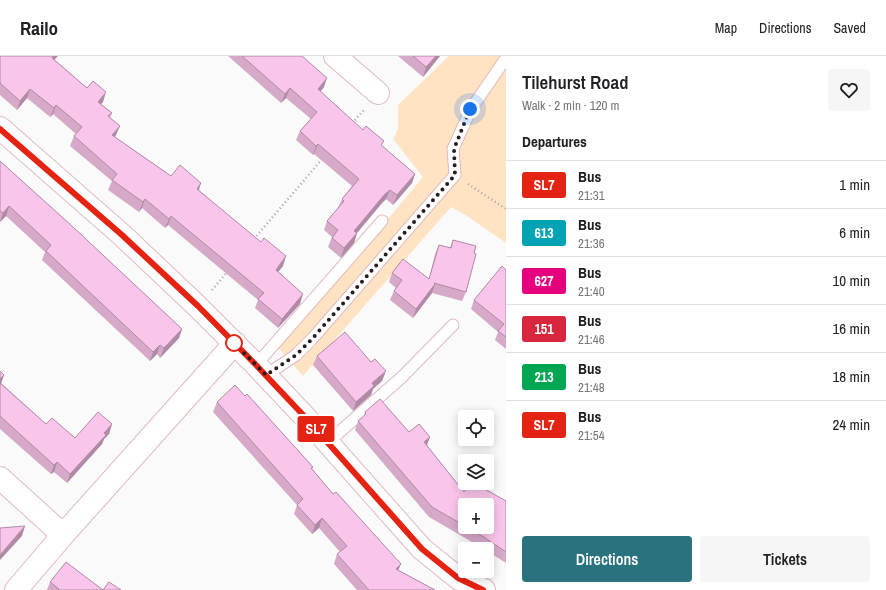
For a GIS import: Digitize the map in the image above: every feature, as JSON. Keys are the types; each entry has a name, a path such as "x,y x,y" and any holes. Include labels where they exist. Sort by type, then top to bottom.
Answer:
{"main road":[{"path":"335,56 378,93"},
{"path":"0,128 122,235 198,306 261,370 422,549 458,578 484,590"},
{"path":"16,590 234,343"},
{"path":"0,478 63,535"}],"lane":[{"path":"261,370 296,355 312,339 455,175 454,149 470,109 506,58"},
{"path":"261,370 382,221"},
{"path":"327,443 402,377 453,325"}],"path":[{"path":"352,124 378,93"},
{"path":"254,239 326,154"},
{"path":"455,175 506,209"},
{"path":"198,306 228,270"}],"shaded area":[{"path":"449,56 506,56 506,243 467,216 451,207 303,376 277,346 351,264 423,177 393,139 398,129 398,105"}],"building":[{"path":"0,56 53,56 52,58 87,88 93,81 106,92 98,102 112,113 108,116 120,126 112,135 171,176 180,165 201,183 197,189 261,242 264,238 286,256 276,270 303,294 282,319 258,299 264,293 171,216 169,219 145,199 143,202 112,180 117,174 74,136 82,127 56,105 54,108 30,89 20,101 0,83"},
{"path":"242,56 302,56 327,78 318,89 363,130 366,126 384,141 381,145 415,174 397,195 390,190 385,194 354,231 357,233 344,248 332,238 338,230 327,221 344,201 342,199 359,179 318,144 316,146 300,131 317,112 290,88 285,94"},
{"path":"413,56 436,56 426,67"},
{"path":"0,161 182,329 164,348 160,345 153,352 46,251 51,245 9,206 3,213 0,211"},
{"path":"453,240 476,246 474,253 476,254 466,292 434,283 435,284 416,309 394,291 402,280 392,273 403,259 429,279 439,245 451,248"},
{"path":"502,266 506,270 506,337 498,331 504,324 474,300"},
{"path":"345,332 371,362 375,359 386,371 372,383 374,386 356,402 317,356"},
{"path":"0,371 4,375 0,379"},
{"path":"0,383 46,424 52,418 75,438 98,412 112,424 104,433 106,435 70,474 57,462 54,465 0,416"},
{"path":"235,385 245,396 247,394 313,467 311,468 333,494 336,492 401,564 396,569 435,590 369,590 337,554 347,546 322,518 315,525 297,505 303,499 217,402"},
{"path":"380,399 409,432 419,424 430,437 424,442 458,484 458,490 462,490 464,492 465,490 486,490 506,501 506,552 494,544 494,542 491,542 479,534 494,534 494,498 458,498 458,522 432,507 358,421 366,414 365,412"},
{"path":"25,526 0,555 0,528"},
{"path":"66,562 103,590 58,590 59,589 50,582"},
{"path":"109,582 121,590 103,590"}],"bus line":[{"name":"SL7","path":"0,129 122,235 198,306 305,417 422,549 458,578 483,590"}],"route":[{"path":"234,343 266,375 296,355 402,238 455,175 454,149 470,109"}]}
